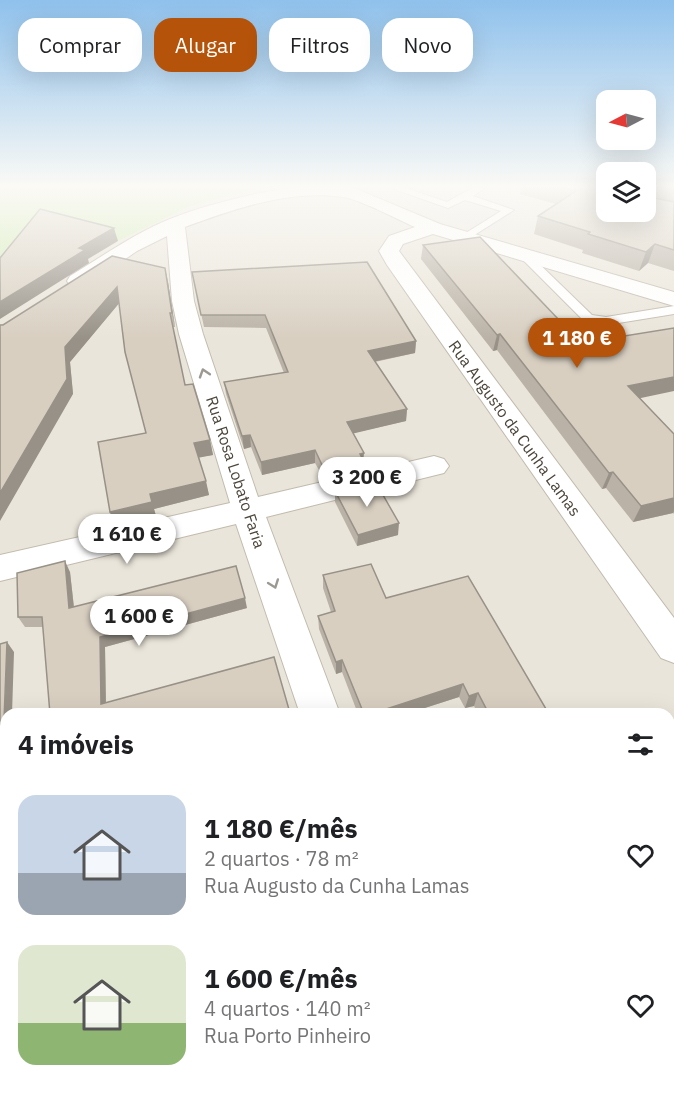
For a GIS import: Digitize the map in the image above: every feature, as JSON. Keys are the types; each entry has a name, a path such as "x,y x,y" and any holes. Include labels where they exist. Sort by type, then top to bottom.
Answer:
{"street":[{"path":"60,293 130,247 150,237"},
{"name":"Rua Rosa Lobato Faria","path":"176,237 183,301 247,509 318,708"},
{"name":"Rua Augusto da Cunha Lamas","path":"405,237 396,240 389,251 393,258 674,647"},
{"path":"462,237 674,299"},
{"path":"0,568 434,466"}],"lane":[{"path":"524,255 588,318 606,321 674,310"}],"shaded area":[{"path":"126,237 674,237 674,708 0,708 0,284"}],"green space":[{"path":"0,237 34,237 0,284"},
{"path":"103,237 126,237 118,241"}],"building":[{"path":"17,237 98,237 79,248 85,250 0,302 0,258"},
{"path":"480,237 581,343 674,328 674,377 628,386 674,434 674,498 641,506 613,472 609,473 500,334 497,335 423,245"},
{"path":"598,237 674,237 674,250 655,244 646,252"},
{"path":"112,256 165,268 172,313 170,313 185,385 193,384 210,440 194,443 206,481 150,494 152,502 110,512 98,442 146,433 125,352 117,287 65,347 67,379 0,493 0,325"},
{"path":"367,262 416,341 368,351 407,409 347,422 364,453 360,454 362,458 323,467 315,450 261,462 250,435 242,436 224,382 288,372 265,315 201,315 192,272"},
{"path":"375,481 399,523 358,535 335,491"},
{"path":"65,561 69,608 236,566 245,598 100,637 101,704 274,657 289,708 50,708 42,617 18,617 17,573"},
{"path":"371,564 386,598 468,576 545,708 486,708 478,693 469,696 463,684 389,708 362,708 342,660 336,662 318,616 335,611 323,575"},
{"path":"7,642 4,708 0,708 0,644"}]}
